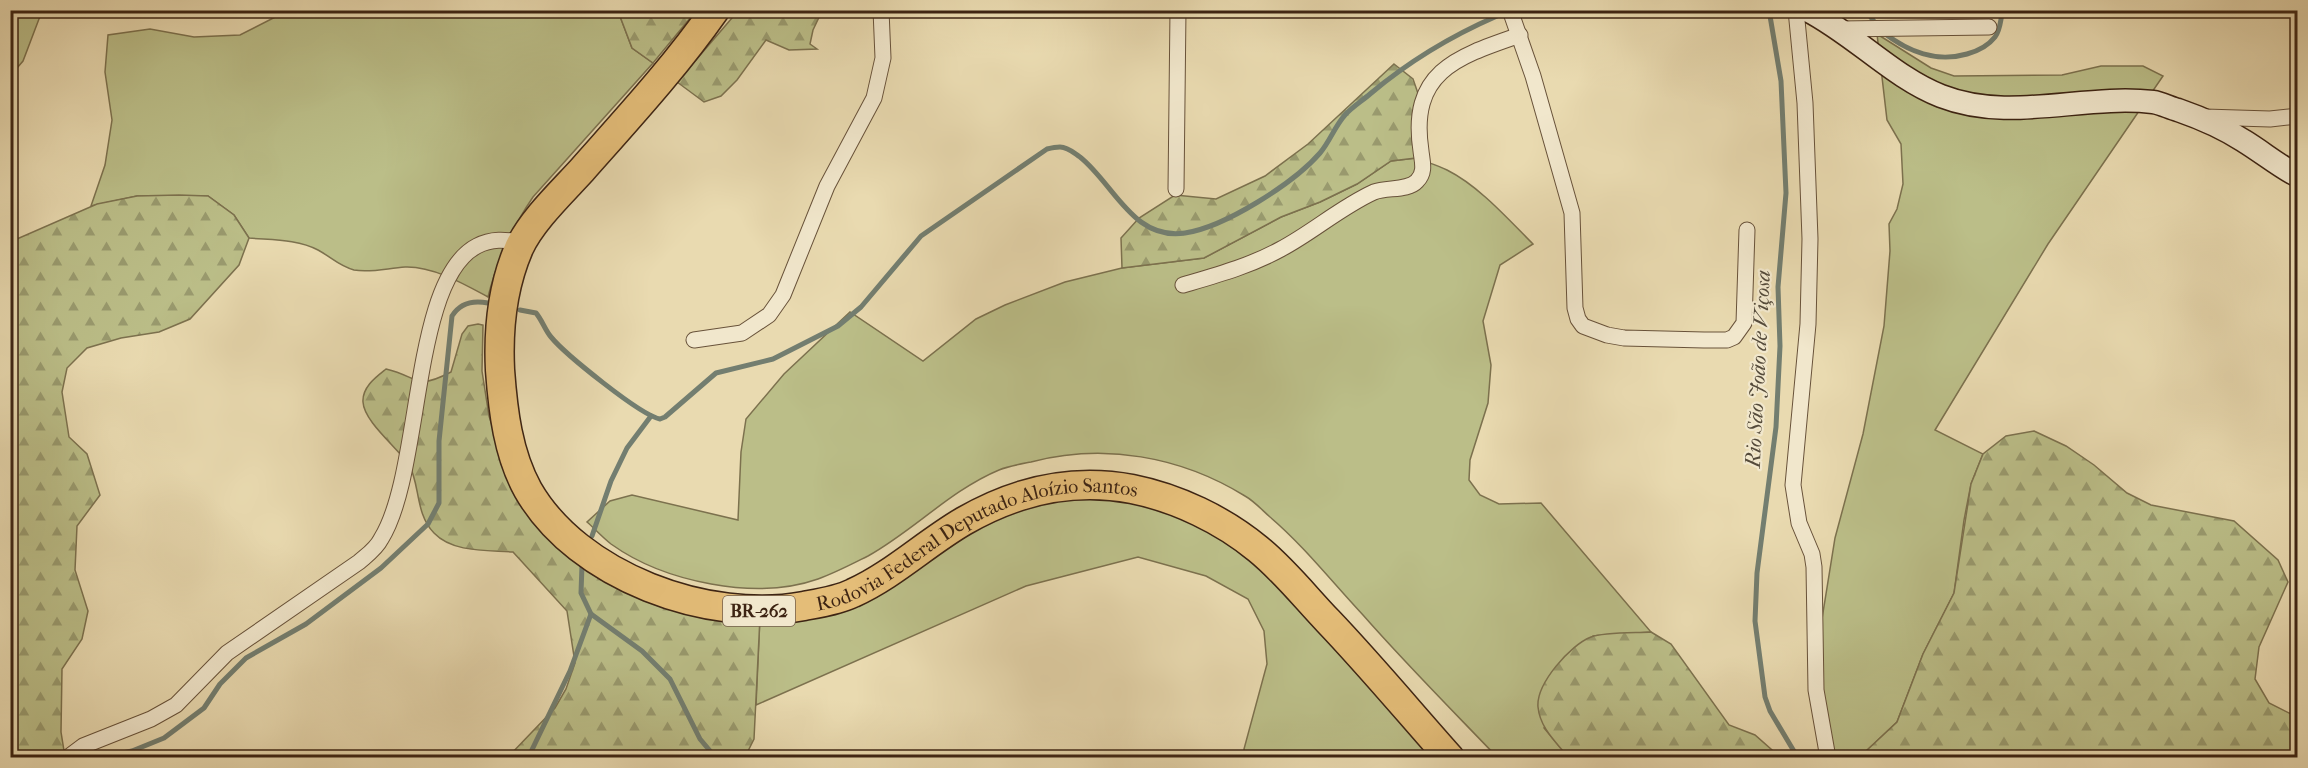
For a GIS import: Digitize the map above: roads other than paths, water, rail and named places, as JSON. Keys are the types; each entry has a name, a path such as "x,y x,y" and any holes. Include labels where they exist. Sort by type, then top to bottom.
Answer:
{"highway":[{"name":"Rodovia Federal Deputado Aloízio Santos","path":"715,10 664,77 550,205 522,242 507,284 499,342 504,420 527,489 549,519 573,542 601,563 681,598 724,609 764,612 805,606 851,594 903,563 964,521 1011,499 1053,487 1090,484 1129,488 1160,496 1196,511 1235,532 1262,552 1353,647 1450,758"}],"street":[{"path":"694,340 742,333 768,315 783,295 827,186 874,98 883,58 881,10"},
{"path":"1176,189 1178,10"},
{"path":"1510,10 1520,35 1572,213 1575,308 1583,326 1607,336 1624,338 1727,340 1734,337 1744,323 1747,230"},
{"path":"1796,10 1805,103 1810,239 1808,324 1793,485 1799,524 1812,554 1814,567 1816,690 1828,758"},
{"path":"1807,10 1839,29 1922,87 1941,96 1972,105 2002,109 2117,101 2154,102 2196,116 2241,139 2298,176"},
{"path":"1839,29 1989,27"},
{"path":"1183,285 1247,266 1283,248 1376,191 1413,185 1421,176 1423,169 1419,142 1421,104 1435,76 1473,53 1520,35"},
{"path":"2196,116 2270,119 2298,116"},
{"path":"67,758 83,746 151,719 176,705 227,652 359,562 374,549 394,510 408,454 431,320 445,284 468,252 477,246 497,240 522,242"}],"waterway":[{"name":"Rio São João de Viçosa","path":"1769,10 1781,81 1786,193 1778,287 1780,346 1776,427 1757,573 1755,621 1765,697 1770,711 1798,758"},
{"path":"1866,10 1877,26"},
{"path":"1884,33 1903,46 1923,54 1944,57 1967,54 1986,46 1995,37 2003,10"},
{"path":"520,310 536,313 551,337 571,356 620,396 660,419 716,373 773,359 838,326 861,307 921,236 1047,149 1063,147 1071,150 1092,168 1138,220 1151,228 1167,233 1185,233 1201,229 1258,202 1294,177 1320,153 1348,112 1399,71 1463,32 1497,16"},
{"path":"99,758 132,751 164,738 204,708 220,684 246,658 306,624 381,568 428,524 439,503 439,441 452,316 459,308 467,304 488,303"},
{"path":"592,536 611,481 627,448 651,416"},
{"path":"582,565 581,593 591,614 642,651 670,679 700,739 716,758"},
{"path":"528,758 570,671 591,614"}]}
